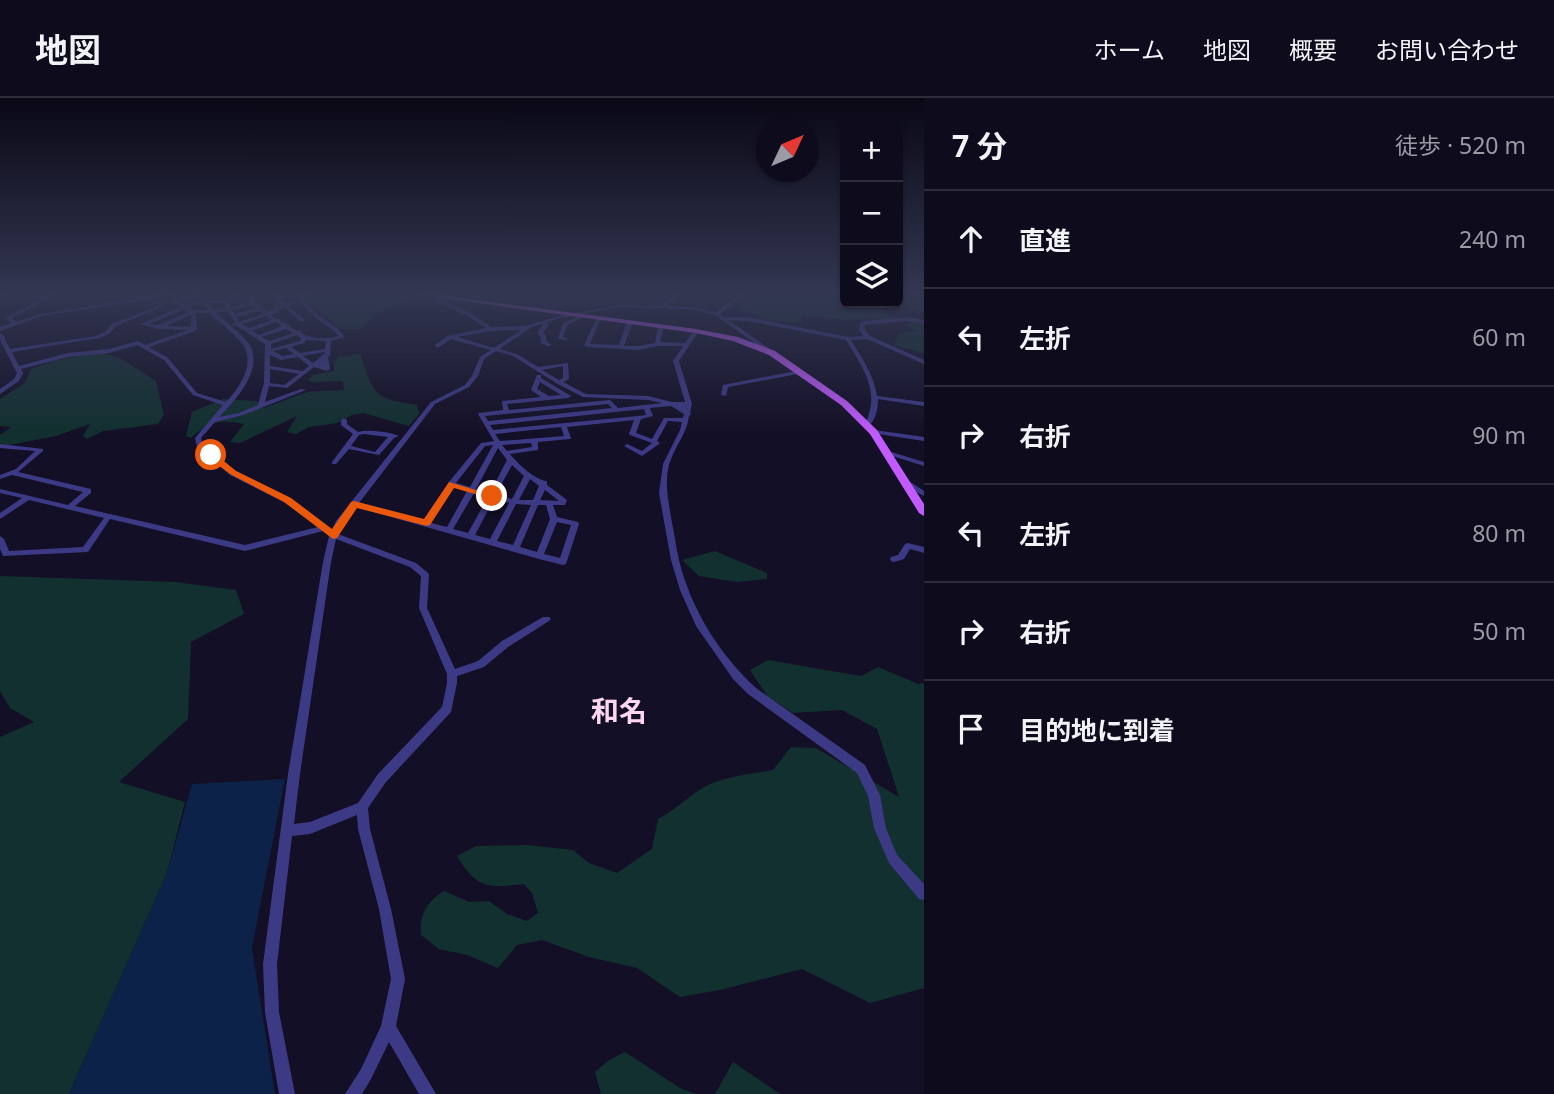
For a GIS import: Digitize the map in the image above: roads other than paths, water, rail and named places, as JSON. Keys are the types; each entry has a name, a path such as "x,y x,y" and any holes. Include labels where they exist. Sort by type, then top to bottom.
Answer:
{"main road":[{"path":"739,341 772,353 801,372 844,403 871,428 924,513"}],"street":[{"path":"0,392 17,380 19,368 4,341"},
{"path":"0,351 62,341"},
{"path":"144,346 157,341"},
{"path":"243,341 248,346 250,354 250,367 245,380 228,405 198,438 199,446 233,472 287,500 328,532 413,565 425,575 423,608 452,674 447,709 382,778 362,807 310,828 287,831"},
{"path":"261,407 267,383 268,343 274,341"},
{"path":"268,351 302,341"},
{"path":"287,346 312,365 327,369 329,341"},
{"path":"437,346 440,341"},
{"path":"467,341 515,355 558,383 585,396 648,398 672,404 687,417"},
{"path":"287,1094 272,1012 270,964 328,532 354,504 433,403 467,386 475,376 482,359 507,341"},
{"path":"544,341 549,345"},
{"path":"589,341 587,345 638,348 657,344 687,345"},
{"path":"621,347 623,341"},
{"path":"689,341 676,361 689,404 687,417 666,464 663,493 675,560 684,590 699,624 736,676 861,769 874,795 880,828 890,853 911,882 924,894"},
{"path":"756,341 772,353"},
{"path":"849,341 874,384 871,428 924,439"},
{"path":"878,341 924,362"},
{"path":"19,368 68,355 109,351 138,343 166,359 188,390 228,405"},
{"path":"268,351 281,358 326,354"},
{"path":"267,383 285,387 326,354"},
{"path":"538,370 566,364 566,379 558,383"},
{"path":"268,367 305,373"},
{"path":"520,401 520,396 534,390 539,379 538,370"},
{"path":"724,395 725,386 801,372"},
{"path":"539,379 579,404 590,422"},
{"path":"214,420 261,407 303,390"},
{"path":"534,390 548,398"},
{"path":"506,411 504,402 568,396"},
{"path":"875,397 924,404"},
{"path":"452,484 514,502 562,503 563,500 504,453 481,414 610,402 616,409"},
{"path":"487,423 689,404"},
{"path":"492,432 650,416 646,407"},
{"path":"626,446 642,454 657,443 654,441 666,419 687,417"},
{"path":"639,418 632,435 654,441"},
{"path":"344,420 344,425 357,434"},
{"path":"427,523 452,484 483,444 568,438 563,425"},
{"path":"334,464 357,434 364,432 408,437"},
{"path":"348,447 377,454 393,435"},
{"path":"504,453 536,449 534,440"},
{"path":"449,530 498,443"},
{"path":"0,446 41,450 12,472 0,477"},
{"path":"888,453 924,464"},
{"path":"470,536 511,460"},
{"path":"12,472 88,491 69,508"},
{"path":"492,542 529,474"},
{"path":"906,483 924,492"},
{"path":"515,549 538,503 544,484"},
{"path":"0,491 245,548 328,532"},
{"path":"0,517 27,498"},
{"path":"539,556 554,519 549,503"},
{"path":"354,504 563,562 575,524 554,519"},
{"path":"0,539 6,554 85,550 108,517"},
{"path":"894,559 901,558 908,546 924,550"},
{"path":"452,674 481,664 505,644 546,620"},
{"path":"353,1094 366,1074 388,1027 398,979 385,909 364,829 362,807"},
{"path":"388,1027 428,1094"}],"water":[{"path":"285,779 252,948 275,1094 69,1094 167,873 192,784"}],"district":[{"name":"和名","path":"619,710"}]}
